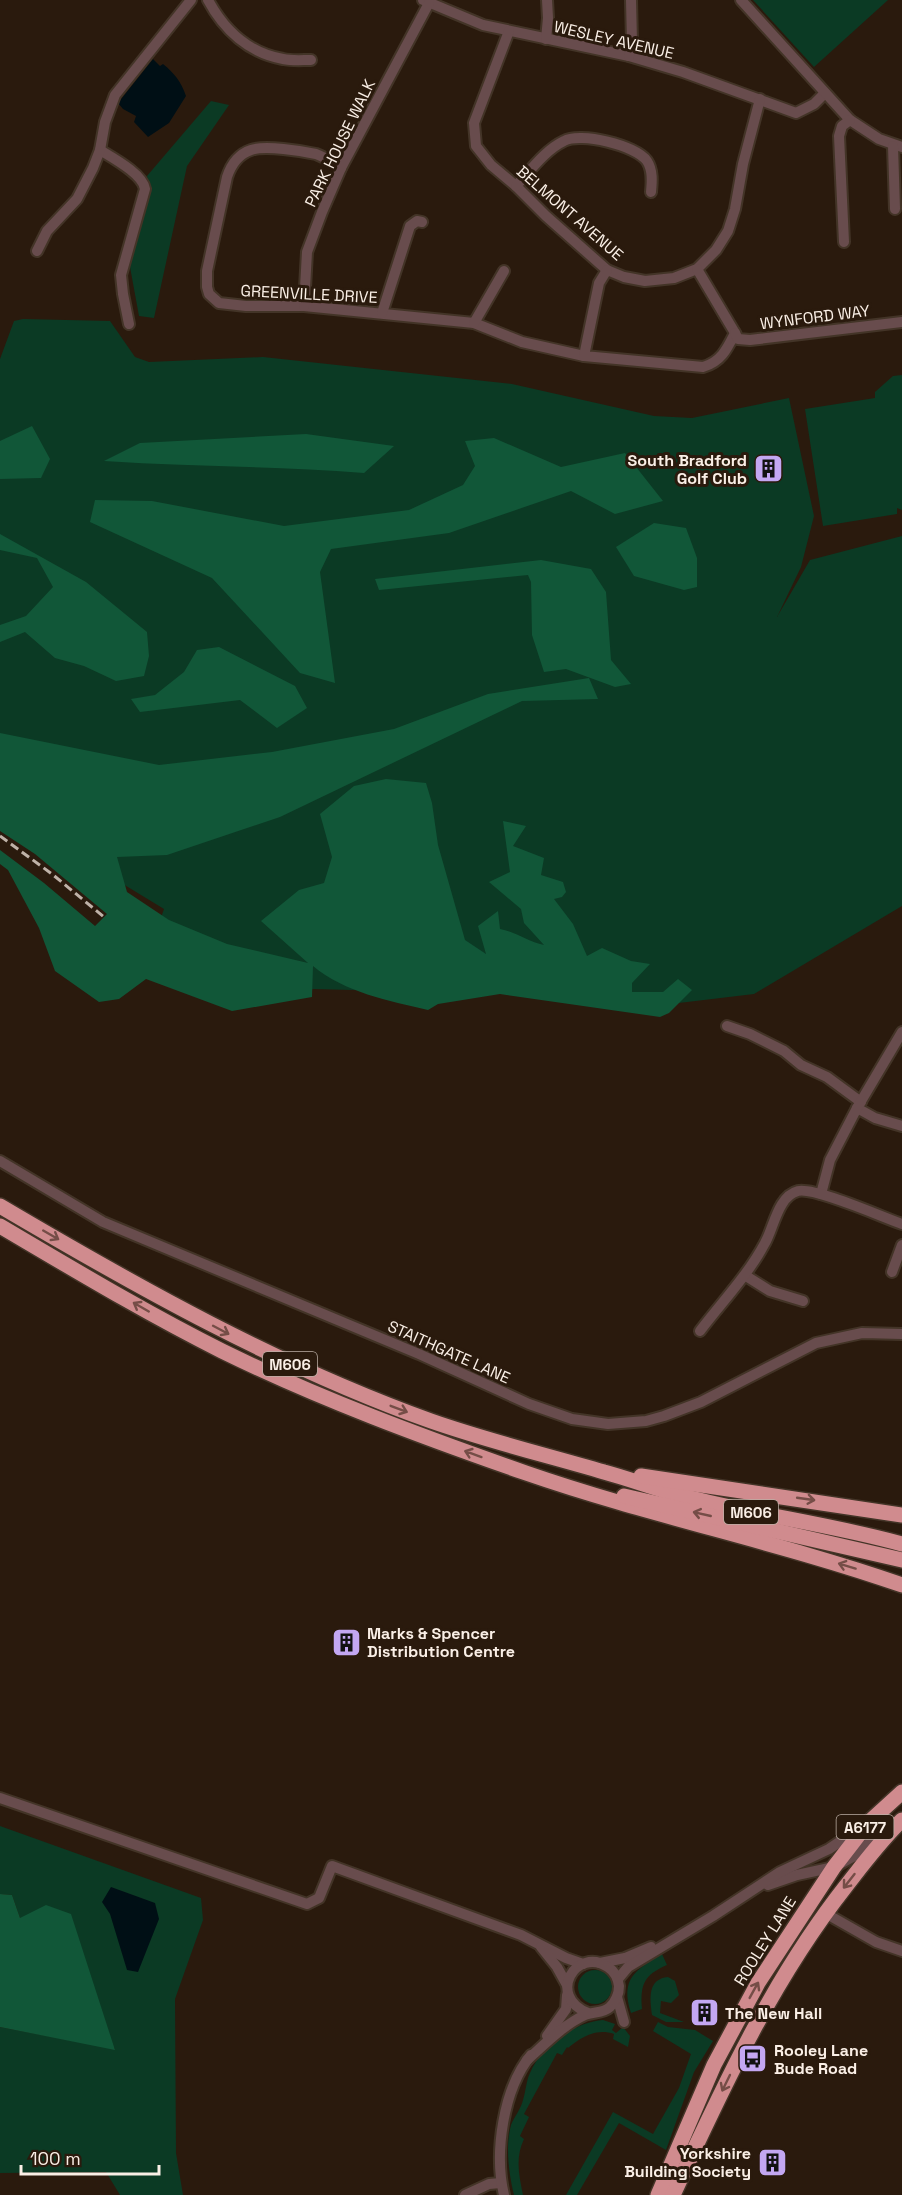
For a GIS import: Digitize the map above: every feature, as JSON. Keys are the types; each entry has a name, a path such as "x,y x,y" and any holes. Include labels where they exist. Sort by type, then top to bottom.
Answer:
{"highway":[{"name":"M606","path":"0,1206 177,1308 296,1367 433,1421 681,1496 902,1544"},
{"name":"M606","path":"0,1226 168,1322 232,1355 356,1411 528,1474 640,1510 801,1553 902,1585"},
{"name":"M606","path":"603,1471 902,1515"},
{"name":"M606","path":"528,1474 902,1560"},
{"name":"ROOLEY LANE","path":"658,2195 723,2046 758,1983 834,1867 868,1823 902,1792"},
{"name":"ROOLEY LANE","path":"673,2195 728,2077 773,1992 825,1913 886,1836 902,1820"}],"street":[{"path":"37,251 47,231 77,199 93,168 115,94 191,0"},
{"path":"208,0 216,15 237,37 255,50 284,60 311,60"},
{"path":"546,39 547,0"},
{"path":"629,56 632,42 631,0"},
{"path":"741,0 850,120 879,139 898,147 895,209"},
{"name":"WESLEY AVENUE","path":"426,1 483,25 629,56 796,113 814,104 825,93"},
{"name":"PARK HOUSE WALK","path":"304,306 307,252 322,212 341,168 426,1"},
{"name":"BELMONT AVENUE","path":"509,31 474,123 473,130 479,152 607,270 624,277 645,281 674,278 697,268 716,250 728,231 735,209 743,164 760,99"},
{"path":"844,242 839,136 842,126 850,120"},
{"path":"516,186 543,157 564,141 581,137 639,153 647,161 652,173 651,192"},
{"name":"GREENVILLE DRIVE","path":"341,168 316,154 268,149 253,149 237,160 230,167 227,177 207,271 209,294 219,303 246,306 304,306 474,323 532,345 584,356 703,367 714,364 725,353 735,333"},
{"path":"100,150 135,174 145,184 121,275 129,324"},
{"path":"382,313 410,226 414,222 422,222"},
{"path":"697,268 735,333"},
{"path":"584,356 599,283 607,270"},
{"path":"474,323 504,271"},
{"name":"WYNFORD WAY","path":"735,333 738,339 750,340 902,322"},
{"path":"727,1026 750,1034 784,1052 801,1065 827,1077 875,1118 902,1126"},
{"path":"821,1194 830,1160 902,1032"},
{"name":"STAITHGATE LANE","path":"0,1161 103,1222 419,1354 529,1404 572,1419 616,1423 664,1416 701,1402 816,1343 862,1333 902,1334"},
{"path":"700,1331 725,1297 746,1276 766,1242 785,1200 797,1191 807,1190 821,1194 902,1224"},
{"path":"892,1272 902,1245"},
{"path":"746,1276 770,1291 803,1301"},
{"path":"0,1798 307,1904 319,1898 332,1866 457,1910 537,1942 566,1958 583,1964 625,1958 697,1925"},
{"path":"618,1979 628,1967 780,1872 829,1849 868,1823"},
{"path":"750,1892 797,1875 834,1867 856,1855 872,1840 886,1836"},
{"path":"825,1913 876,1942 902,1951"},
{"path":"537,1942 557,1967 571,2002 578,2009 588,2013"},
{"path":"600,1963 612,1970 618,1979 617,1997 606,2011"},
{"path":"504,2195 501,2183 500,2142 510,2098 520,2071 566,2009 567,1988 572,1973 583,1964"},
{"path":"527,2060 570,2024 588,2013 606,2011 624,2022 617,1997"},
{"path":"465,2195 489,2184 501,2183"}],"green space":[{"path":"753,0 888,0 814,67"},
{"path":"211,101 229,105 187,166 154,318 139,316 130,267 150,193 147,176"},
{"path":"23,319 110,321 135,357 149,362 263,357 512,384 654,416 692,418 789,398 814,516 801,567 777,617 810,560 902,536 902,906 754,994 662,1005 586,998 392,987 352,990 313,989 292,999 152,943 164,909 118,881 110,852 394,737 212,776 0,738 0,359 14,321"},
{"path":"902,375 902,510 897,508 897,514 823,526 805,409 875,398 875,392 893,376"},
{"path":"32,426 50,459 41,478 0,479 0,441"},
{"path":"306,434 394,446 364,473 104,461 140,443"},
{"path":"494,438 561,467 625,453 663,501 615,514 571,491 449,533 331,549 320,572 335,683 300,673 212,578 90,522 95,500 152,501 284,526 409,510 463,485 475,466 465,441"},
{"path":"654,523 686,528 697,558 697,587 684,590 634,576 616,547"},
{"path":"0,534 86,582 147,632 149,656 144,676 116,681 84,666 55,658 25,632 0,642 0,625 26,616 53,587 37,558 0,550"},
{"path":"541,560 591,569 606,592 611,660 631,684 615,687 566,669 544,672 532,635 531,582 528,575 379,590 375,579"},
{"path":"219,647 295,686 307,708 277,728 240,700 140,712 131,699 155,695 184,672 197,650"},
{"path":"589,678 598,699 522,701 280,817 167,855 117,857 127,892 169,920 227,944 308,963 261,921 299,890 324,883 332,857 320,814 354,786 386,779 426,783 432,803 438,845 465,940 486,954 478,926 498,911 500,929 544,945 524,923 521,909 489,882 510,872 503,821 526,826 513,846 544,858 541,875 563,882 566,892 562,897 554,899 573,924 587,956 602,948 631,961 650,964 632,983 632,992 663,992 678,979 692,990 669,1013 660,1017 500,994 438,1004 428,1010 353,989 325,975 313,966 312,997 232,1011 146,979 119,999 99,1002 55,971 39,928 8,870 0,864 0,850 95,926 107,914 35,854 0,831 0,733 159,765 272,752 394,729 488,694"},
{"path":"0,1826 201,1898 203,1920 175,1999 176,2153 183,2195 120,2195 106,2172 0,2173 0,2027 115,2049 20,1918 12,1895 0,1894"},
{"path":"0,1894 12,1895 20,1918 46,1905 71,1914 115,2050 0,2027"},
{"path":"662,1954 667,1965 645,1981 642,2009 631,2013 627,1992 632,1977 644,1965"},
{"path":"595,1970 607,1975 612,1987 607,1999 595,2004 583,1999 578,1987 583,1975"},
{"path":"668,1977 675,1981 679,1995 671,2003 661,2001 660,2013 684,2022 666,2022 652,2015 651,1991 653,1986 661,1979"},
{"path":"603,2020 615,2024 612,2030 616,2033 623,2027 630,2036 628,2047 613,2039 614,2034 601,2032 589,2035 567,2047 562,2055 557,2053 524,2114 529,2117 520,2136 524,2139 519,2160 523,2195 514,2195 508,2160 509,2133 535,2063 560,2037 581,2025"},
{"path":"658,2022 668,2027 695,2030 713,2041 694,2072 666,2150 619,2123 577,2195 566,2195 613,2112 653,2134 679,2088 691,2054 653,2031"}],"shaded area":[{"path":"153,59 174,74 186,96 169,123 148,137 134,122 136,116 123,109 118,103"},
{"path":"111,1887 155,1903 159,1919 138,1972 127,1970 110,1914 102,1902"}],"railway":[{"path":"0,836 52,874 104,917"}],"place":[{"name":"South Bradford Golf Club","path":"768,469"},
{"name":"Marks & Spencer Distribution Centre","path":"346,1642"},
{"name":"The New Hall","path":"704,2013"},
{"name":"Rooley Lane Bude Road","path":"753,2059"},
{"name":"Yorkshire Building Society","path":"772,2162"}]}
